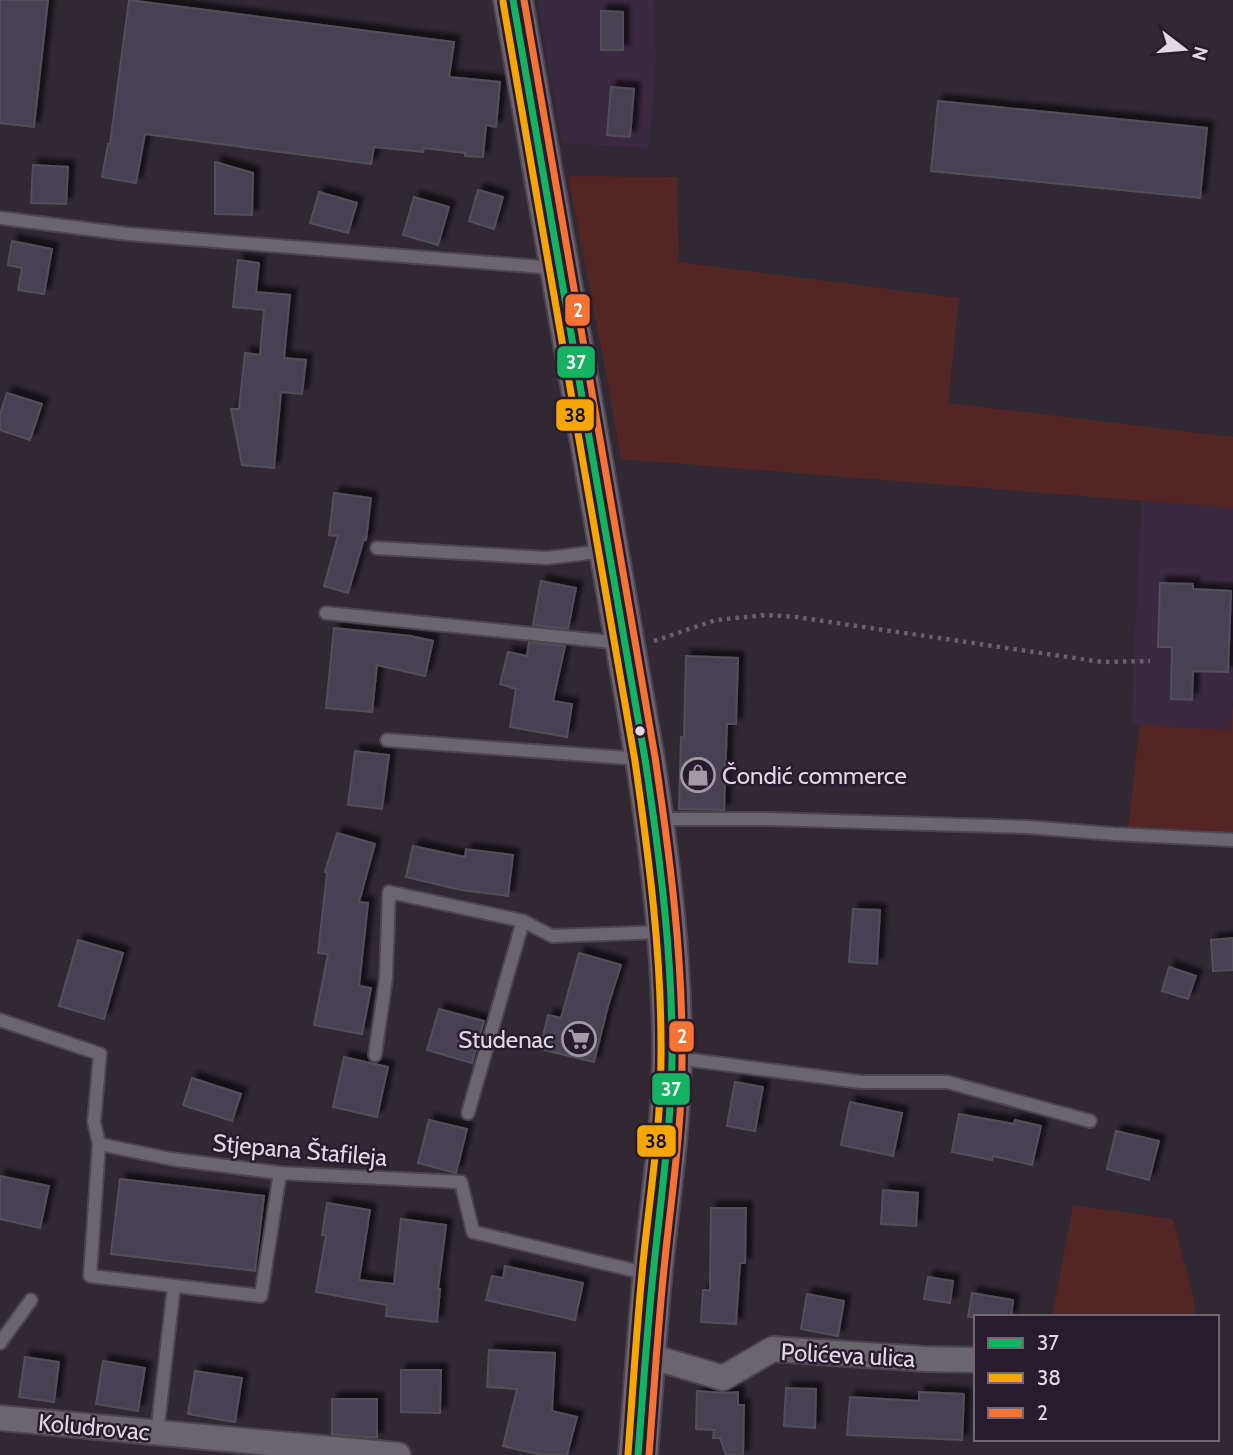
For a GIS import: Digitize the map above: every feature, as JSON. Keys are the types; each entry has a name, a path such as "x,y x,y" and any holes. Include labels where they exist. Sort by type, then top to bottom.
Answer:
{"main road":[{"path":"513,0 646,759 666,932 671,994 670,1099 638,1455"}],"street":[{"name":"Polićeva ulica","path":"646,1355 723,1378 773,1349 974,1360"},
{"name":"Koludrovac","path":"0,1418 398,1455"}],"lane":[{"path":"0,218 141,235 561,269"},
{"path":"377,548 547,558 609,550"},
{"path":"326,613 626,647"},
{"path":"387,740 646,759"},
{"path":"654,819 769,819 1013,826 1233,840"},
{"path":"375,1055 386,978 389,892 523,921 552,936 666,932"},
{"path":"468,1113 523,921"},
{"path":"0,1020 100,1054 94,1122 99,1144 90,1276 261,1296 280,1173"},
{"path":"672,1057 861,1082 947,1082 1090,1121"},
{"name":"Stjepana Štafileja","path":"99,1144 171,1160 280,1173 461,1182 472,1232 653,1275"},
{"path":"157,1433 174,1286"},
{"path":"0,1343 31,1300"}],"path":[{"path":"626,647 716,620 765,615 796,617 1102,662 1150,662"}],"shaded area":[{"path":"538,0 654,0 656,63 649,148 562,143"},
{"path":"568,176 677,177 679,262 959,298 948,403 1233,437 1233,508 621,459"},
{"path":"1142,500 1233,508 1233,697 1230,730 1132,724"},
{"path":"1233,704 1233,833 1128,827 1140,724 1230,730"},
{"path":"1073,1205 1173,1219 1194,1300 1195,1315 1052,1315"}],"building":[{"path":"0,0 48,0 34,127 0,123"},
{"path":"129,0 454,42 449,77 500,82 496,127 486,125 483,157 424,148 423,152 374,147 371,164 145,134 136,183 102,177 110,144"},
{"path":"601,11 623,12 623,50 601,50"},
{"path":"611,87 634,89 630,137 607,135"},
{"path":"938,101 1207,128 1200,198 931,171"},
{"path":"215,162 253,173 252,215 215,214"},
{"path":"33,165 68,167 66,204 31,203"},
{"path":"478,190 503,197 494,229 469,221"},
{"path":"319,192 357,203 348,233 310,223"},
{"path":"414,197 449,207 438,245 403,235"},
{"path":"12,241 52,249 44,294 18,290 22,268 8,265"},
{"path":"238,260 259,263 256,292 290,295 284,358 306,360 302,394 281,392 274,468 242,465 231,409 239,409 245,353 260,355 264,310 233,307"},
{"path":"7,393 42,404 30,440 0,430 0,414"},
{"path":"334,493 371,498 366,540 364,539 348,593 324,586 338,536 329,535"},
{"path":"541,581 576,588 568,629 533,625"},
{"path":"1160,583 1193,584 1193,589 1231,591 1228,672 1193,671 1192,700 1171,699 1172,647 1158,647"},
{"path":"334,628 433,641 425,676 377,665 372,712 326,708"},
{"path":"529,642 565,646 553,701 572,704 567,737 510,727 516,689 500,684 508,652 527,656"},
{"path":"686,656 738,658 736,724 727,724 724,810 679,809"},
{"path":"355,751 389,755 382,809 348,805"},
{"path":"337,833 375,844 359,902 368,903 359,986 371,988 362,1034 314,1025 328,954 318,953 325,872"},
{"path":"413,846 465,857 466,849 513,855 508,896 461,890 406,877"},
{"path":"853,909 880,910 877,964 849,962"},
{"path":"1233,938 1233,970 1213,971 1211,940"},
{"path":"78,940 123,953 104,1019 59,1006"},
{"path":"579,953 621,965 594,1062 540,1049 548,1015 561,1018"},
{"path":"1169,967 1196,976 1188,999 1162,991"},
{"path":"439,1009 484,1021 472,1063 427,1050"},
{"path":"344,1057 388,1067 377,1117 333,1107"},
{"path":"192,1078 241,1094 232,1121 183,1105"},
{"path":"735,1082 763,1087 755,1131 727,1126"},
{"path":"850,1102 902,1113 893,1156 841,1145"},
{"path":"959,1114 1014,1124 1015,1120 1041,1126 1032,1165 993,1156 992,1160 952,1152"},
{"path":"429,1120 467,1129 456,1173 418,1163"},
{"path":"1116,1131 1159,1141 1149,1180 1107,1169"},
{"path":"0,1176 49,1186 40,1228 0,1219"},
{"path":"120,1179 264,1196 255,1271 111,1254"},
{"path":"883,1190 918,1193 916,1226 881,1224"},
{"path":"327,1203 370,1210 359,1280 394,1284 401,1219 446,1225 437,1322 386,1316 387,1305 316,1292 326,1235 322,1235"},
{"path":"711,1208 746,1208 745,1263 740,1263 736,1324 701,1322 703,1290 710,1290"},
{"path":"505,1266 583,1283 575,1320 486,1300 492,1276 503,1278"},
{"path":"928,1277 953,1281 950,1303 924,1299"},
{"path":"972,1293 1013,1300 1011,1315 968,1317"},
{"path":"807,1294 844,1301 838,1336 801,1329"},
{"path":"489,1350 555,1353 552,1411 577,1417 567,1455 541,1455 503,1446 517,1389 487,1387"},
{"path":"25,1357 59,1362 54,1402 19,1397"},
{"path":"103,1361 145,1368 138,1411 96,1404"},
{"path":"401,1370 441,1370 440,1413 401,1412"},
{"path":"195,1371 242,1378 235,1422 188,1414"},
{"path":"786,1388 816,1389 815,1428 784,1426"},
{"path":"697,1391 738,1392 738,1405 744,1405 743,1455 726,1455 720,1438 713,1438 714,1430 696,1429"},
{"path":"919,1392 964,1394 962,1440 847,1435 850,1397 919,1401"},
{"path":"332,1399 377,1399 377,1438 332,1434"}],"transit line":[{"name":"37","path":"513,0 645,759 668,946 672,1021 670,1111 649,1312 638,1455"},
{"name":"2","path":"524,0 655,757 678,945 682,1020 680,1109 660,1308 649,1455"},
{"name":"38","path":"503,2 635,761 657,945 661,1020 659,1106 628,1454"}],"place":[{"name":"Čondić commerce","path":"698,775"},
{"name":"Studenac","path":"579,1039"}]}
